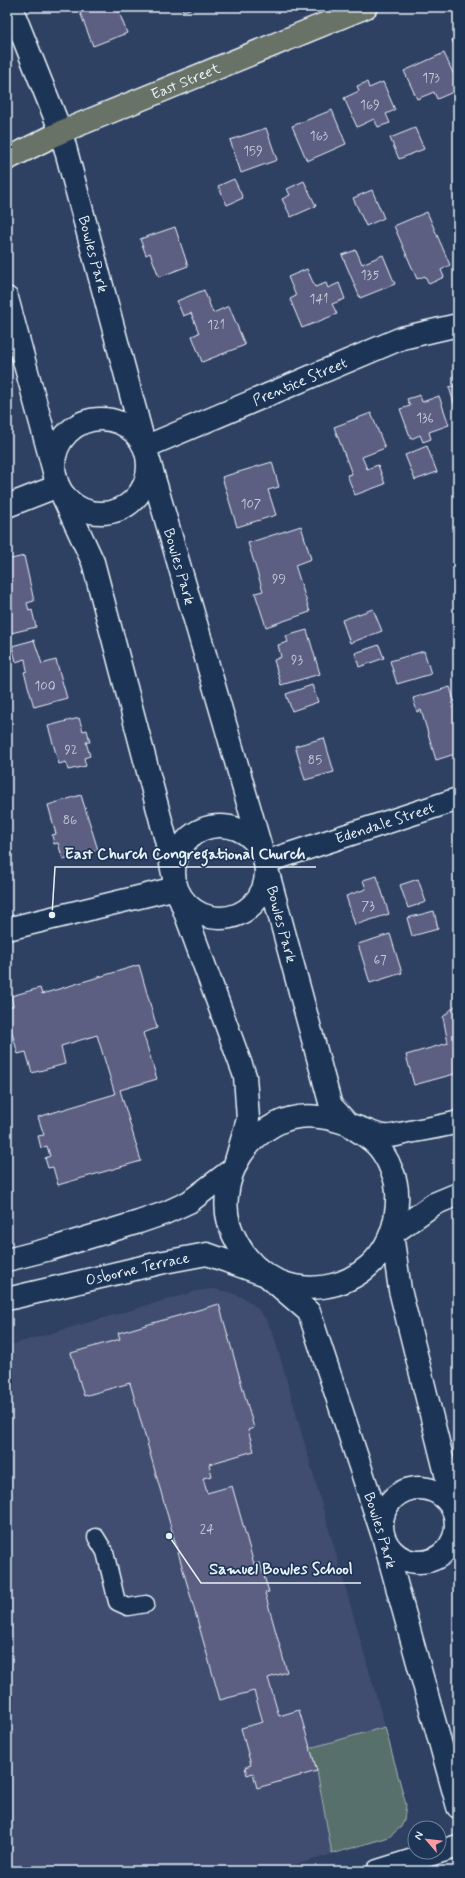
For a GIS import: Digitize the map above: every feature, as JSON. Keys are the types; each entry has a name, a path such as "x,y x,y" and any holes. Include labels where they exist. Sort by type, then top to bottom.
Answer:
{"main road":[{"name":"East Street","path":"7,159 61,132 366,7"}],"street":[{"name":"Bowles Park","path":"10,7 61,132 145,447 265,862 331,1106 348,1124 374,1142 392,1170 398,1202 392,1234 383,1250 371,1265 361,1273 338,1284 320,1288 289,1285 266,1274"},
{"name":"Bowles Park","path":"7,298 58,486 93,562 166,840 176,888 245,1076 248,1120 228,1184 226,1201 231,1230 241,1250 252,1264 266,1274 309,1312 383,1536 458,1807"},
{"name":"Prentice Street","path":"145,447 402,338 458,325"},
{"path":"100,419 118,422 134,432 145,447 149,472 140,494 120,510 96,514 73,505 58,486 54,468 57,449 67,433 82,423 100,419"},
{"path":"7,506 58,486"},
{"name":"Edendale Street","path":"265,862 458,799"},
{"path":"215,826 232,827 247,834 259,846 265,862 266,877 262,893 253,905 240,915 225,919 209,918 195,912 183,901 176,888 173,871 177,855 186,840 199,830 215,826"},
{"path":"7,929 176,888"},
{"name":"Bowles Park","path":"234,1168 250,1143 275,1125 289,1119 319,1116 348,1124"},
{"path":"348,1124 385,1136 458,1122"},
{"path":"7,1260 50,1249 165,1213 188,1202 234,1168"},
{"path":"392,1234 434,1204 458,1194"},
{"name":"Bowles Park","path":"392,1234 400,1290 457,1518"},
{"name":"Osborne Terrace","path":"7,1299 164,1262 207,1254 266,1274"},
{"path":"424,1488 438,1492 449,1502 457,1518 456,1532 450,1548 437,1558 421,1563 404,1560 391,1550 383,1536 382,1521 386,1507 396,1495 409,1489 424,1488"},
{"path":"378,1871 458,1846"}],"lane":[{"path":"96,1537 105,1552 117,1602 128,1607 146,1604"}],"shaded area":[{"path":"213,1289 229,1292 244,1298 257,1308 267,1321 274,1336 405,1797 406,1813 404,1820 395,1833 382,1840 273,1871 7,1871 7,1346 197,1291"}],"green space":[{"path":"385,1727 406,1805 404,1820 401,1827 389,1837 332,1854 317,1771 310,1748"}],"building":[{"path":"78,7 117,7 127,33 93,46"},
{"path":"182,7 193,7 193,8 183,11"},
{"path":"458,37 458,55 452,40"},
{"path":"444,53 458,84 458,90 437,99 434,92 417,99 404,71"},
{"path":"367,82 369,88 383,82 395,110 386,114 390,123 378,127 374,119 357,127 344,98 359,91 357,86"},
{"path":"332,110 346,144 307,161 292,126"},
{"path":"266,128 277,160 241,173 230,140"},
{"path":"415,128 424,149 399,159 390,138"},
{"path":"234,179 243,198 227,205 218,186"},
{"path":"304,181 316,206 291,217 282,199 290,195 287,189"},
{"path":"372,190 384,218 366,226 353,198"},
{"path":"427,212 450,265 441,270 444,277 429,284 425,276 417,279 394,226"},
{"path":"175,227 188,266 159,277 150,253 146,255 140,239"},
{"path":"356,250 362,264 383,255 395,284 360,298 342,255"},
{"path":"307,269 315,287 326,283 328,288 339,283 345,299 332,304 337,314 302,328 290,299 296,296 288,277"},
{"path":"204,290 213,313 229,306 245,345 202,362 192,336 199,333 191,313 183,316 177,301"},
{"path":"458,374 458,416 449,387 457,385 454,375"},
{"path":"420,395 422,402 439,396 449,425 429,432 431,439 423,442 420,435 411,439 400,409 410,406 407,399"},
{"path":"371,413 385,448 362,457 367,469 378,465 385,484 355,495 347,475 352,474 334,427"},
{"path":"427,446 437,472 415,480 405,455"},
{"path":"272,462 279,487 268,490 276,515 237,527 222,477"},
{"path":"301,526 311,559 295,565 310,612 266,627 255,593 263,591 248,543"},
{"path":"24,556 34,601 27,603 29,611 32,610 36,627 7,634 7,560"},
{"path":"373,609 382,631 350,643 342,620"},
{"path":"307,630 320,674 281,685 274,660 281,657 278,645 288,642 286,636"},
{"path":"34,640 42,664 56,660 67,698 34,707 24,672 27,671 25,659 16,662 12,646"},
{"path":"379,645 384,658 359,667 355,653"},
{"path":"424,651 431,674 397,684 390,661"},
{"path":"312,685 318,702 292,711 286,694"},
{"path":"450,687 458,713 458,753 436,760 421,710 417,712 413,698"},
{"path":"79,718 83,731 87,730 90,742 86,742 90,756 84,758 86,766 68,770 66,762 59,764 48,726"},
{"path":"324,738 334,772 305,780 295,746"},
{"path":"7,743 11,755 7,756"},
{"path":"81,795 98,850 63,860 58,843 54,844 52,835 56,834 48,805"},
{"path":"377,876 389,914 355,925 346,896 366,889 363,880"},
{"path":"418,879 426,902 408,908 400,885"},
{"path":"434,911 438,929 412,936 407,918"},
{"path":"390,934 402,973 370,983 358,944"},
{"path":"139,965 157,1028 143,1033 157,1079 120,1090 141,1161 58,1185 53,1167 48,1168 45,1158 50,1156 47,1146 41,1148 38,1136 44,1135 38,1117 115,1094 97,1035 61,1046 65,1064 32,1073 26,1052 18,1054 7,1015 7,1008 13,1006 11,996 40,988 42,994"},
{"path":"458,1003 458,1073 414,1085 406,1055 448,1043 443,1017"},
{"path":"219,1304 254,1428 248,1430 254,1451 209,1464 212,1476 203,1478 207,1493 232,1486 254,1564 260,1563 269,1592 265,1593 287,1672 268,1678 279,1716 299,1710 317,1771 257,1788 253,1773 247,1775 245,1767 251,1765 241,1728 263,1722 254,1691 220,1700 130,1383 84,1396 71,1353 120,1339 118,1333"}],"place":[{"name":"East Church Congregational Church","path":"52,915"},
{"name":"Samuel Bowles School","path":"169,1536"}]}
